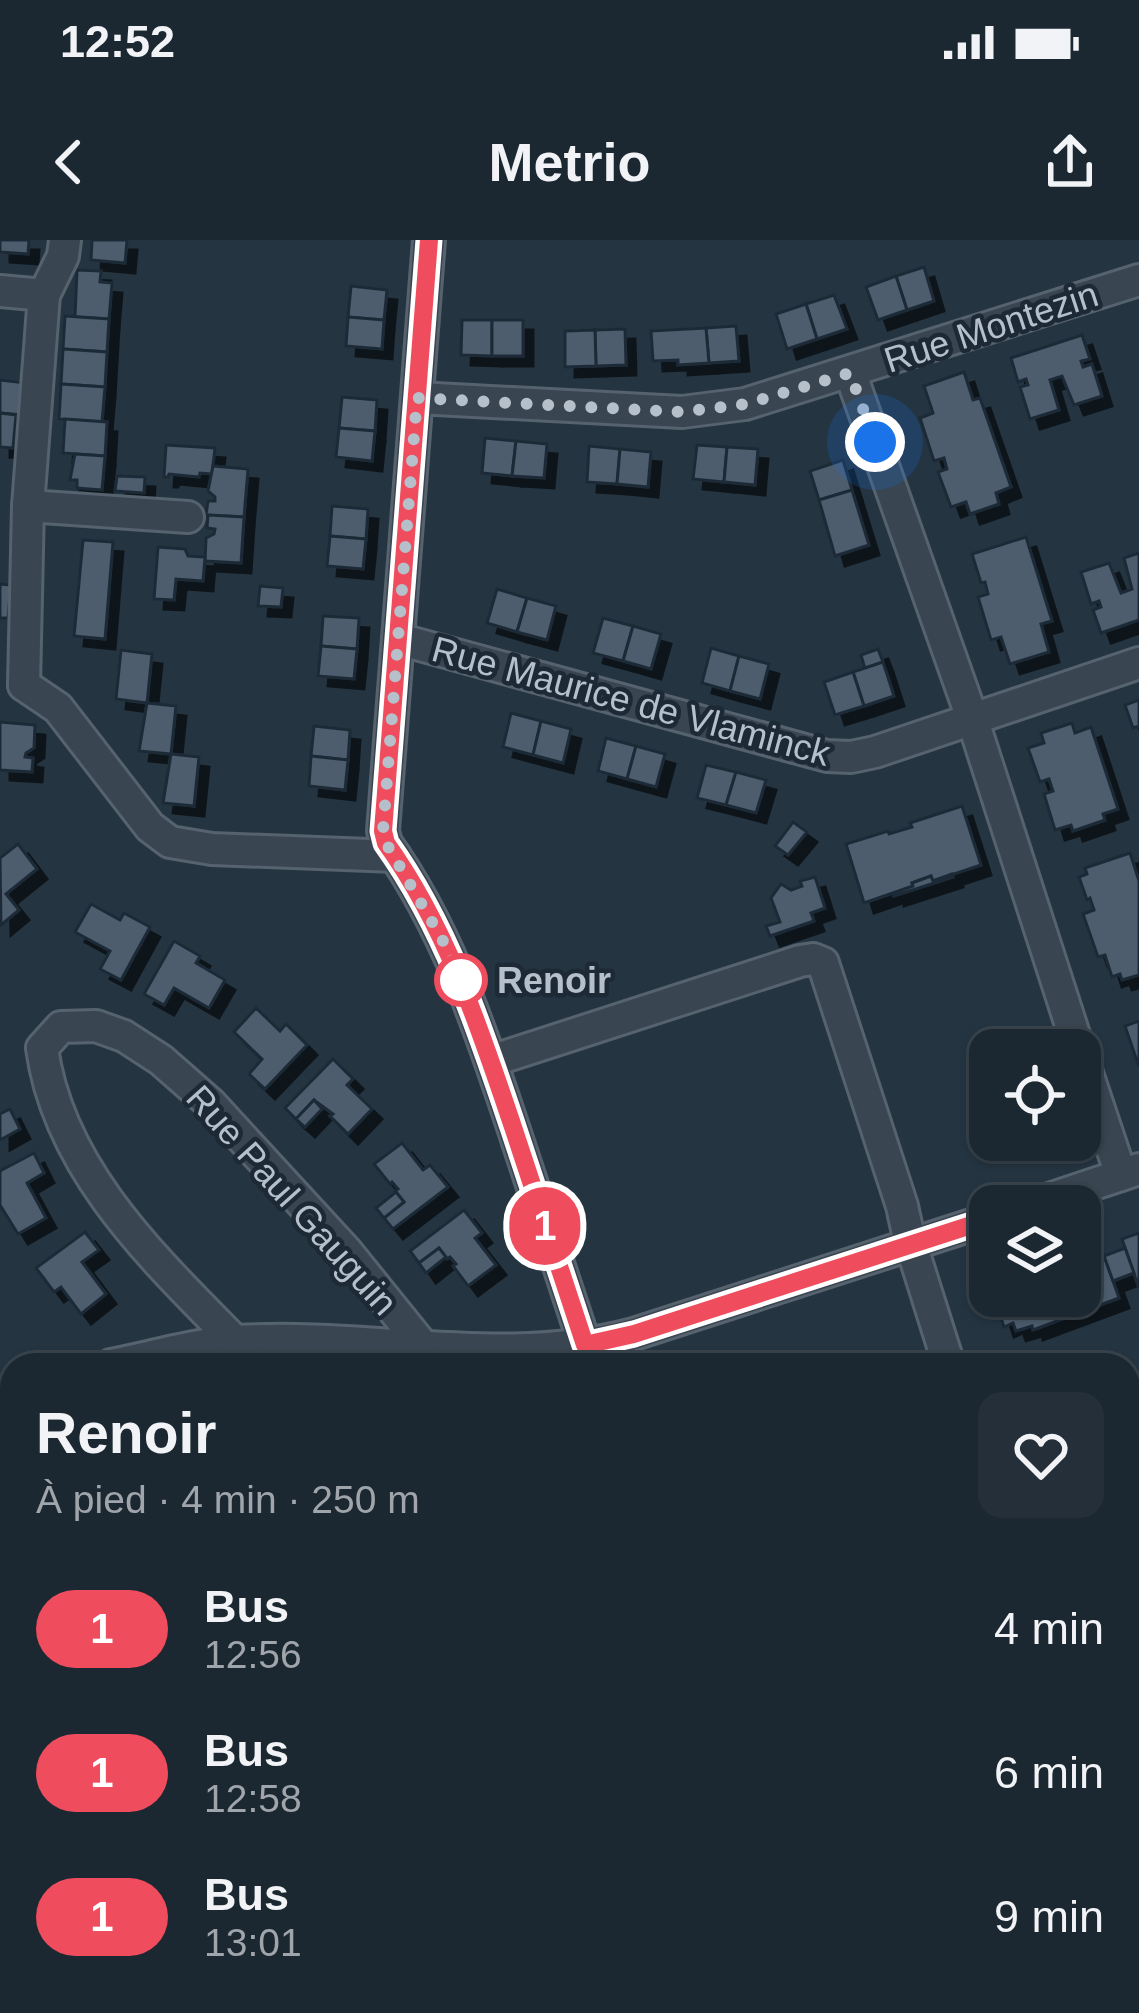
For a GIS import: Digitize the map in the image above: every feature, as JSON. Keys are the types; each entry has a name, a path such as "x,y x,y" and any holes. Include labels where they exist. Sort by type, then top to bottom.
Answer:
{"street":[{"path":"65,240 63,256 44,295 12,690 58,708 150,827 170,842 212,849 395,856"},
{"path":"429,240 383,831 442,939 491,1060 585,1345"},
{"name":"Rue Montezin","path":"417,398 682,412 746,404 1139,280"},
{"path":"0,291 44,295"},
{"path":"850,373 972,718 1073,1029"},
{"path":"28,506 188,517"},
{"name":"Rue Maurice de Vlaminck","path":"398,639 827,756 862,755 1139,663"},
{"path":"491,1060 800,961 817,960 827,969 945,1353"},
{"name":"Rue Paul Gauguin","path":"247,1353 123,1221 75,1152 46,1082 42,1048 61,1028 96,1026 124,1036 161,1060 210,1103 346,1252 424,1353"},
{"path":"1091,1185 1130,1172 1101,1102"},
{"path":"475,1353 585,1345 634,1334 969,1226"},
{"path":"174,1353 236,1341 387,1342 420,1353"}],"building":[{"path":"0,240 29,240 28,254 0,252"},
{"path":"92,240 127,240 125,263 91,260"},
{"path":"924,267 934,301 907,310 896,276"},
{"path":"77,270 101,271 100,282 112,283 109,319 75,317"},
{"path":"896,276 907,310 878,320 866,287"},
{"path":"351,286 387,290 384,320 348,317"},
{"path":"834,295 847,329 817,339 806,304"},
{"path":"806,304 817,339 787,349 776,314"},
{"path":"65,316 109,319 107,352 63,349"},
{"path":"348,317 384,320 382,349 346,346"},
{"path":"462,320 492,320 492,356 461,355"},
{"path":"492,320 523,320 523,356 492,356"},
{"path":"736,326 739,361 709,363 706,328"},
{"path":"706,328 709,363 653,361 651,331"},
{"path":"625,329 626,365 596,366 595,330"},
{"path":"595,330 596,366 565,367 565,331"},
{"path":"1082,335 1090,359 1081,361 1083,367 1092,364 1102,396 1074,405 1062,376 1050,380 1059,410 1030,419 1020,387 1028,385 1026,379 1018,382 1011,358"},
{"path":"63,349 107,352 105,387 61,384"},
{"path":"964,372 973,400 980,398 1011,487 996,493 999,504 970,514 966,502 951,507 938,472 947,469 944,458 934,461 920,418 933,413 924,386"},
{"path":"0,380 26,383 23,415 0,413"},
{"path":"61,384 105,387 102,422 59,419"},
{"path":"342,397 377,400 375,431 339,428"},
{"path":"0,413 16,415 13,448 0,447"},
{"path":"65,419 107,422 105,456 63,453"},
{"path":"339,428 375,431 372,461 336,457"},
{"path":"485,438 516,441 512,476 482,473"},
{"path":"516,441 547,444 544,478 512,476"},
{"path":"166,445 215,448 212,474 164,477"},
{"path":"697,445 727,447 724,482 693,479"},
{"path":"589,446 620,449 617,484 587,482"},
{"path":"727,447 758,449 755,485 724,482"},
{"path":"620,449 651,452 648,487 617,484"},
{"path":"75,454 105,456 102,490 77,488 77,480 70,480"},
{"path":"843,460 852,490 819,500 810,471"},
{"path":"213,466 248,469 244,517 206,515 208,501 215,501 208,491"},
{"path":"117,476 145,477 144,493 115,491"},
{"path":"852,490 869,545 835,556 819,500"},
{"path":"332,506 368,509 366,539 330,536"},
{"path":"208,515 244,517 241,563 205,561 206,538 215,529 207,528"},
{"path":"330,536 366,539 363,569 327,566"},
{"path":"1026,537 1052,621 1041,624 1049,652 1010,664 1001,637 991,640 978,597 988,594 972,554"},
{"path":"83,540 113,542 105,639 74,636"},
{"path":"158,547 185,549 188,556 205,557 203,581 176,579 174,600 154,599"},
{"path":"1139,553 1139,620 1101,633 1093,610 1101,607 1099,601 1091,604 1081,572 1109,563 1121,593 1132,589 1124,558"},
{"path":"0,584 11,585 8,618 0,618"},
{"path":"260,586 283,588 281,607 258,606"},
{"path":"497,589 527,598 517,632 487,623"},
{"path":"527,598 556,606 547,640 517,632"},
{"path":"323,616 359,618 357,649 321,646"},
{"path":"603,618 633,626 623,661 593,653"},
{"path":"633,626 661,634 651,669 623,661"},
{"path":"321,646 357,649 354,679 318,676"},
{"path":"711,648 739,656 730,691 702,683"},
{"path":"878,649 883,662 865,669 861,655"},
{"path":"121,650 152,654 147,703 116,699"},
{"path":"739,656 769,664 760,699 730,691"},
{"path":"883,662 894,696 864,706 853,672"},
{"path":"853,672 864,706 835,715 824,682"},
{"path":"1139,700 1139,726 1133,728 1125,705"},
{"path":"147,703 176,706 171,754 139,751"},
{"path":"511,713 541,721 533,755 503,747"},
{"path":"541,721 571,729 563,763 533,755"},
{"path":"0,722 35,725 34,748 25,757 33,758 32,772 0,770"},
{"path":"1072,723 1075,733 1091,727 1118,809 1103,814 1105,820 1073,831 1071,825 1055,830 1044,794 1053,791 1049,779 1040,782 1028,748 1044,743 1041,733"},
{"path":"314,726 350,730 348,760 311,756"},
{"path":"606,738 636,746 627,779 598,771"},
{"path":"636,746 665,754 656,787 627,779"},
{"path":"171,754 199,757 194,806 163,803"},
{"path":"311,756 348,760 345,790 309,786"},
{"path":"706,765 736,772 726,805 697,798"},
{"path":"736,772 766,780 756,813 726,805"},
{"path":"962,806 981,865 933,881 931,876 864,903 846,844 912,827 910,823"},
{"path":"793,822 807,832 788,855 775,846"},
{"path":"18,844 37,869 6,894 19,910 1,925 0,858"},
{"path":"1130,853 1139,881 1139,975 1122,980 1120,974 1112,977 1105,955 1098,957 1083,914 1094,910 1079,877 1087,874 1085,868"},
{"path":"815,877 825,908 811,913 814,921 770,936 766,926 780,922 771,898 781,884 791,890 802,886 800,881"},
{"path":"953,877 894,896 912,883"},
{"path":"91,904 120,920 124,913 150,927 121,980 100,969 110,951 75,932"},
{"path":"174,941 200,956 196,963 225,980 209,1008 174,988 164,1005 144,994"},
{"path":"256,1008 280,1031 286,1024 307,1045 265,1089 249,1074 262,1059 234,1032"},
{"path":"1139,1021 1139,1067 1125,1026"},
{"path":"333,1059 353,1079 347,1085 372,1109 348,1134 314,1100 296,1119 285,1108"},
{"path":"314,1100 322,1109 305,1127 296,1119"},
{"path":"10,1109 20,1129 0,1140 0,1114"},
{"path":"402,1143 423,1170 430,1165 448,1187 393,1229 384,1218 404,1202 374,1164"},
{"path":"34,1153 44,1173 27,1183 46,1218 18,1234 0,1205 0,1171"},
{"path":"396,1192 404,1202 384,1218 376,1208"},
{"path":"464,1210 482,1233 475,1238 496,1265 468,1286 456,1264 439,1248 419,1263 410,1251"},
{"path":"85,1232 99,1250 82,1262 106,1294 81,1314 61,1287 54,1292 36,1268"},
{"path":"1139,1233 1139,1288 1122,1239"},
{"path":"1101,1247 1119,1298 1101,1305"},
{"path":"439,1248 446,1257 426,1273 419,1263"},
{"path":"1125,1248 1134,1273 1113,1281 1104,1256"},
{"path":"1001,1317 1068,1317 1033,1330 1032,1326 1016,1331 1013,1323 1004,1327"}],"bus line":[{"name":"1","path":"429,240 383,831 460,979 585,1345 634,1334 969,1226"}],"place":[{"name":"Renoir","path":"461,980"}],"route":[{"path":"461,980 383,831 417,398 682,412 746,404 850,373 875,442"}]}
